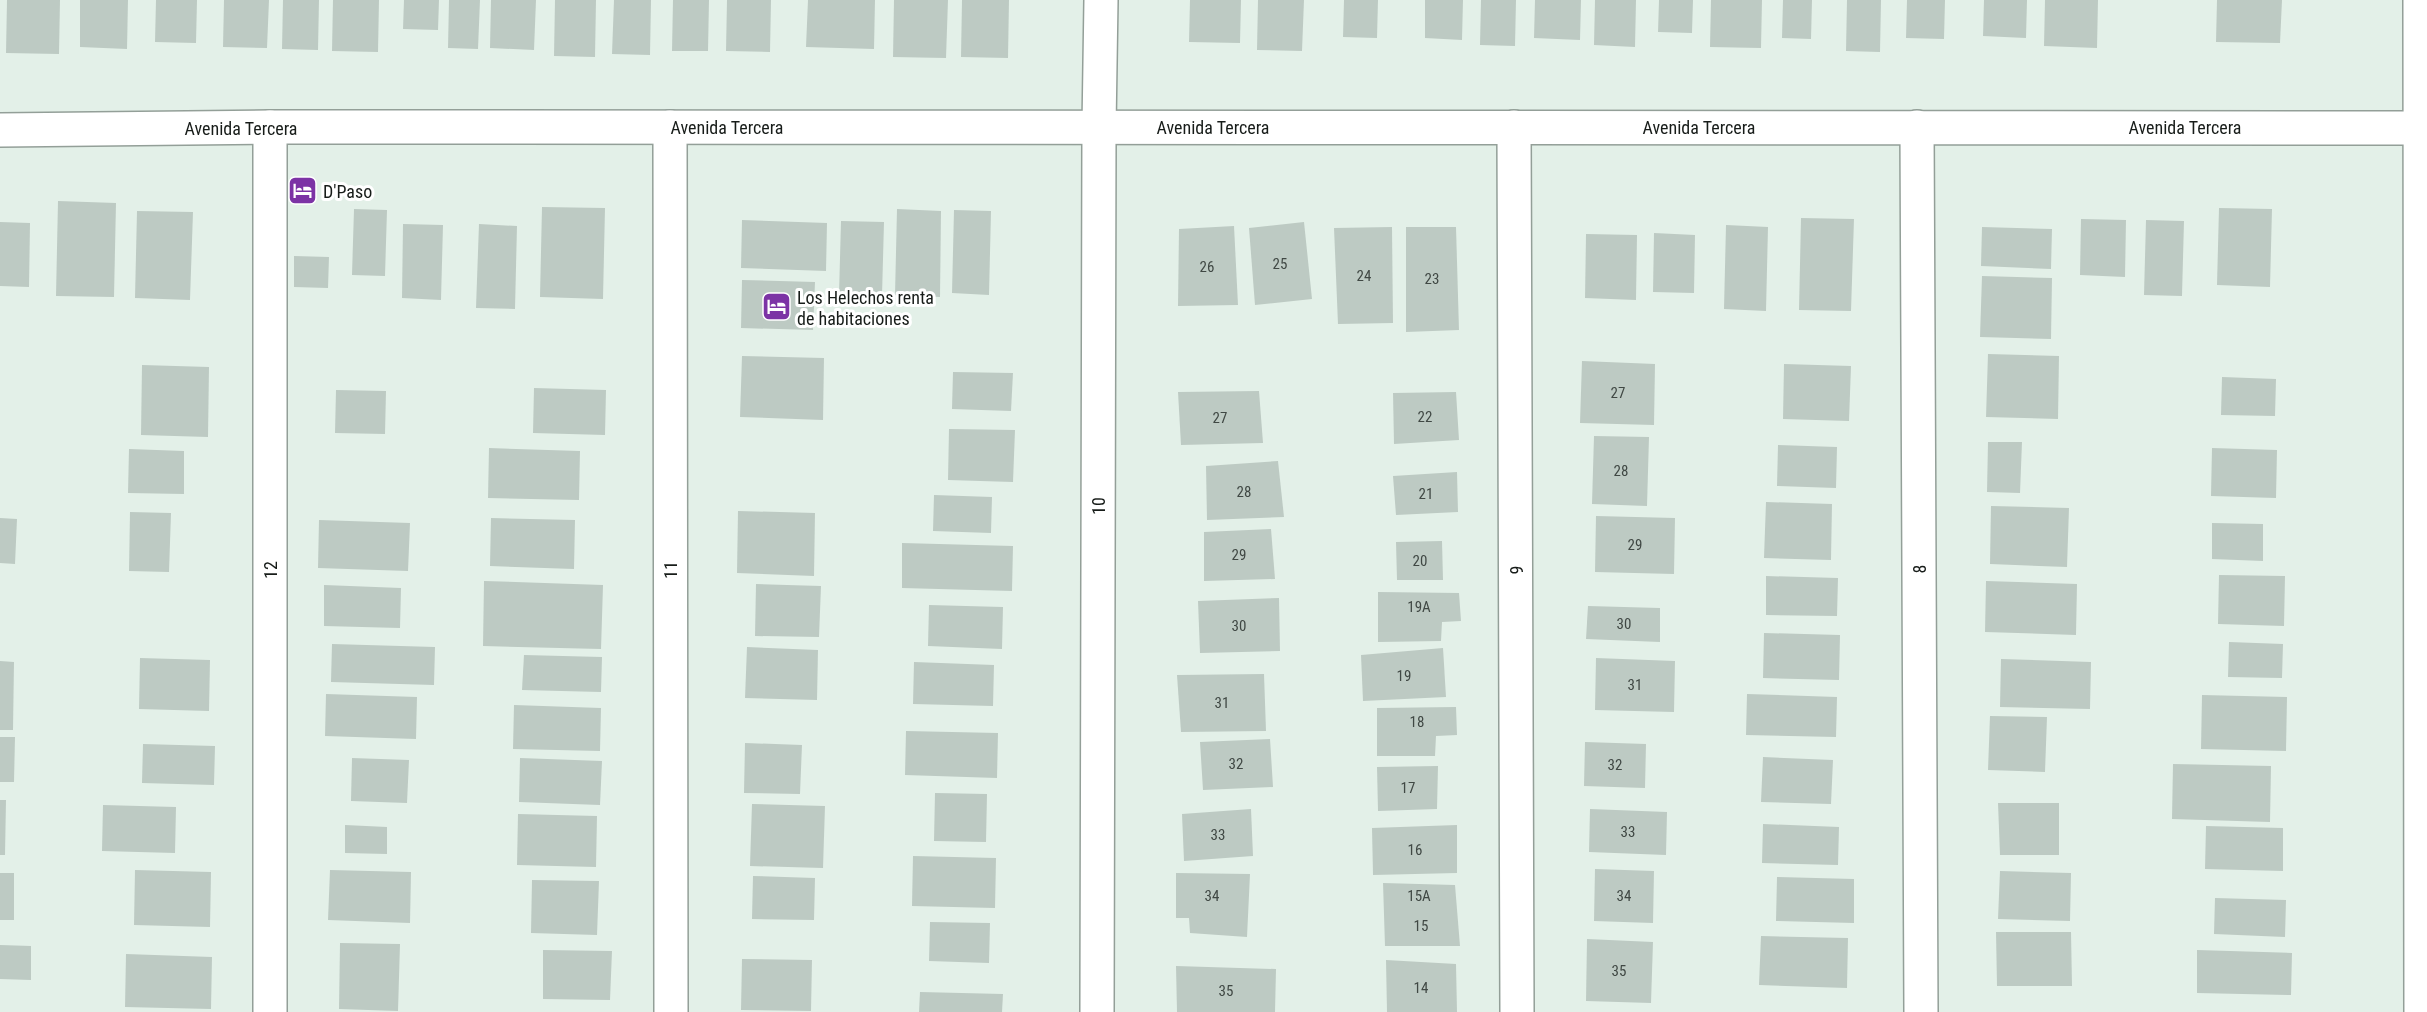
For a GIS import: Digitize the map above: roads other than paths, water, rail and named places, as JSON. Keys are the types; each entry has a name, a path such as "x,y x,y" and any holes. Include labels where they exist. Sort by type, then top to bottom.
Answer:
{"street":[{"name":"10","path":"1097,1012 1101,0"},
{"path":"2420,0 2423,128 2421,1012"},
{"name":"Avenida Tercera","path":"0,130 270,127 2423,128"},
{"name":"12","path":"270,127 270,1012"},
{"name":"11","path":"670,127 671,1012"},
{"name":"9","path":"1515,127 1516,1012"},
{"name":"8","path":"1917,127 1921,1012"}],"place":[{"name":"D'Paso","path":"302,191"},
{"name":"Los Helechos renta de habitaciones","path":"776,307"}]}
